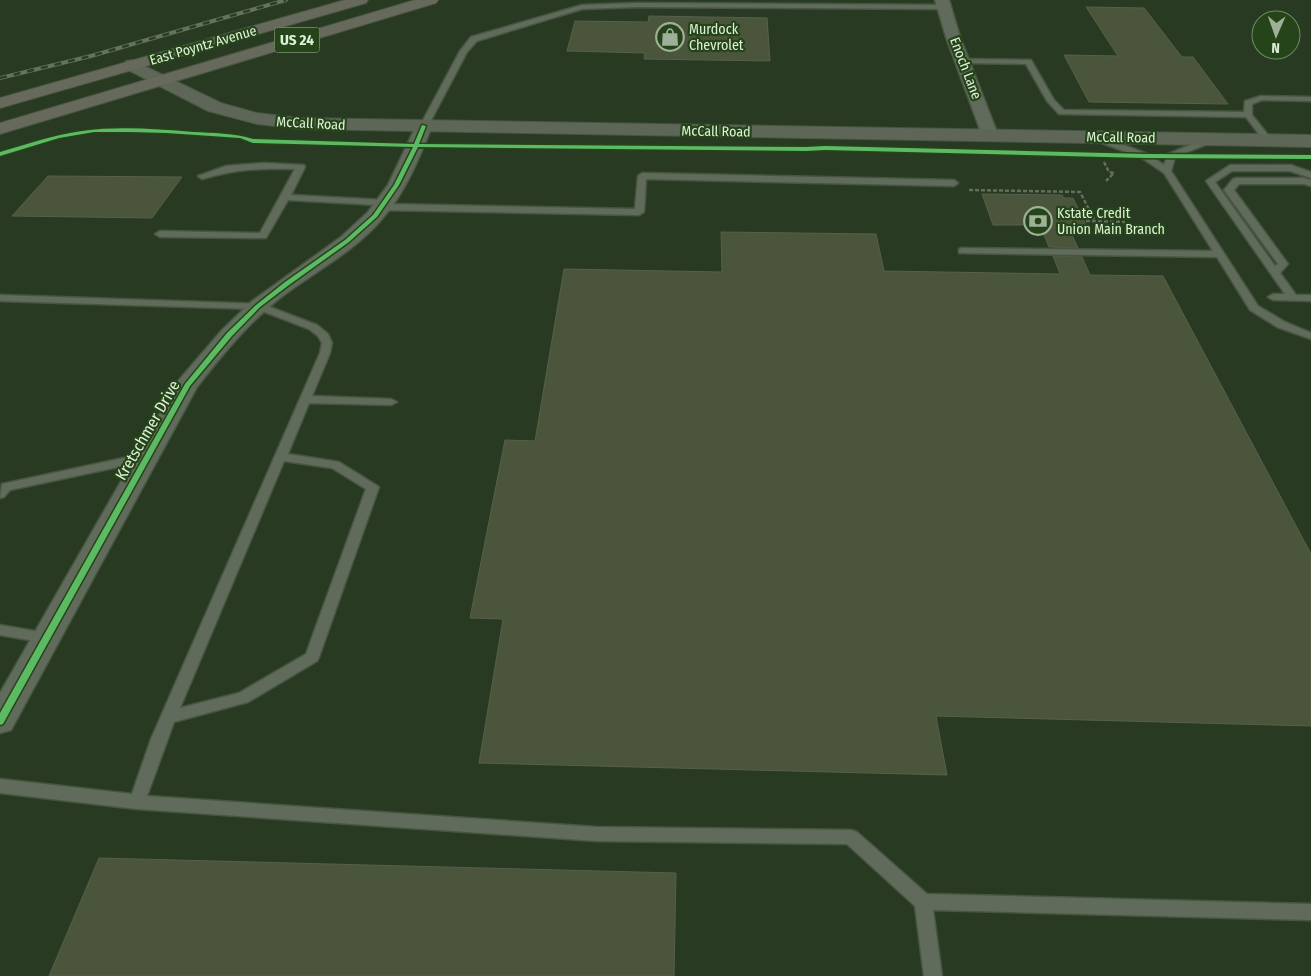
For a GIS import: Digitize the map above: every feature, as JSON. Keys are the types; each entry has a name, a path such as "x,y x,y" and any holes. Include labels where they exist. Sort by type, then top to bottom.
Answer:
{"highway":[{"name":"East Poyntz Avenue","path":"132,65 361,0"},
{"name":"East Poyntz Avenue","path":"163,80 431,0"},
{"name":"US 24","path":"0,103 132,65"},
{"name":"US 24","path":"0,129 163,80"}],"main road":[{"name":"McCall Road","path":"132,65 202,102 242,115 276,122 1311,141"}],"street":[{"name":"Enoch Lane","path":"943,4 990,135"},
{"name":"Kretschmer Drive","path":"0,721 187,386 221,344 258,306 351,238 374,216 392,193 424,126"}],"lane":[{"path":"424,126 464,51 474,39 582,7 637,2 943,4"},
{"path":"963,60 1028,62 1051,101 1062,112 1248,115"},
{"path":"1268,140 1248,115 1248,103 1261,98 1311,99"},
{"path":"1092,137 1145,156 1168,170 1254,308 1294,332 1311,336"},
{"path":"1168,170 1171,156 1212,139"},
{"path":"160,234 263,236 301,167 264,166 218,170 202,176"},
{"path":"1293,298 1210,181 1230,168 1291,168 1311,175"},
{"path":"285,197 383,205 639,212 642,176 954,183"},
{"path":"1275,272 1283,264 1229,190 1236,181 1304,181 1311,183"},
{"path":"962,251 1220,254"},
{"path":"1273,297 1311,298"},
{"path":"0,298 258,306 297,319 323,334 327,343 325,353 306,399 169,717 136,802"},
{"path":"306,399 391,402"},
{"path":"0,494 6,487 147,457"},
{"path":"169,717 243,698 312,656 373,487 335,465 281,457"},
{"path":"0,630 46,638"},
{"path":"0,786 136,802 596,834 851,837 923,902 933,976"},
{"path":"923,902 1311,912"}],"path":[{"path":"1100,155 1109,172 1114,173 1106,181"},
{"path":"966,190 1080,192 1095,221"},
{"path":"1086,221 1125,222"}],"building":[{"path":"1086,7 1144,8 1182,57 1193,57 1228,104 1089,102 1064,55 1118,56"},
{"name":"Murdock Chevrolet","path":"649,16 767,18 770,61 644,59 645,53 567,51 575,21 648,22"},
{"path":"48,176 182,177 152,218 12,216"},
{"name":"Kstate Credit Union Main Branch","path":"982,194 1062,195 1064,198 1073,198 1087,227 1068,226 1078,248 1049,247 1040,225 993,225"},
{"path":"721,232 876,234 884,271 1060,274 1053,256 1082,257 1090,275 1163,276 1311,554 1311,726 936,716 947,775 479,763 503,619 470,618 505,440 535,441 564,269 722,272"},
{"path":"99,858 676,873 674,976 49,976"}],"railway":[{"path":"0,78 91,56 286,0"}],"cycle path":[{"path":"0,721 187,385 229,334 258,306 272,294 333,252 375,216 397,185 424,126"},
{"path":"0,154 70,134 130,130 240,137 253,141 364,145 825,148 1145,156 1311,157"}],"place":[{"name":"Murdock Chevrolet","path":"670,37"},
{"name":"Kstate Credit Union Main Branch","path":"1038,221"}]}
